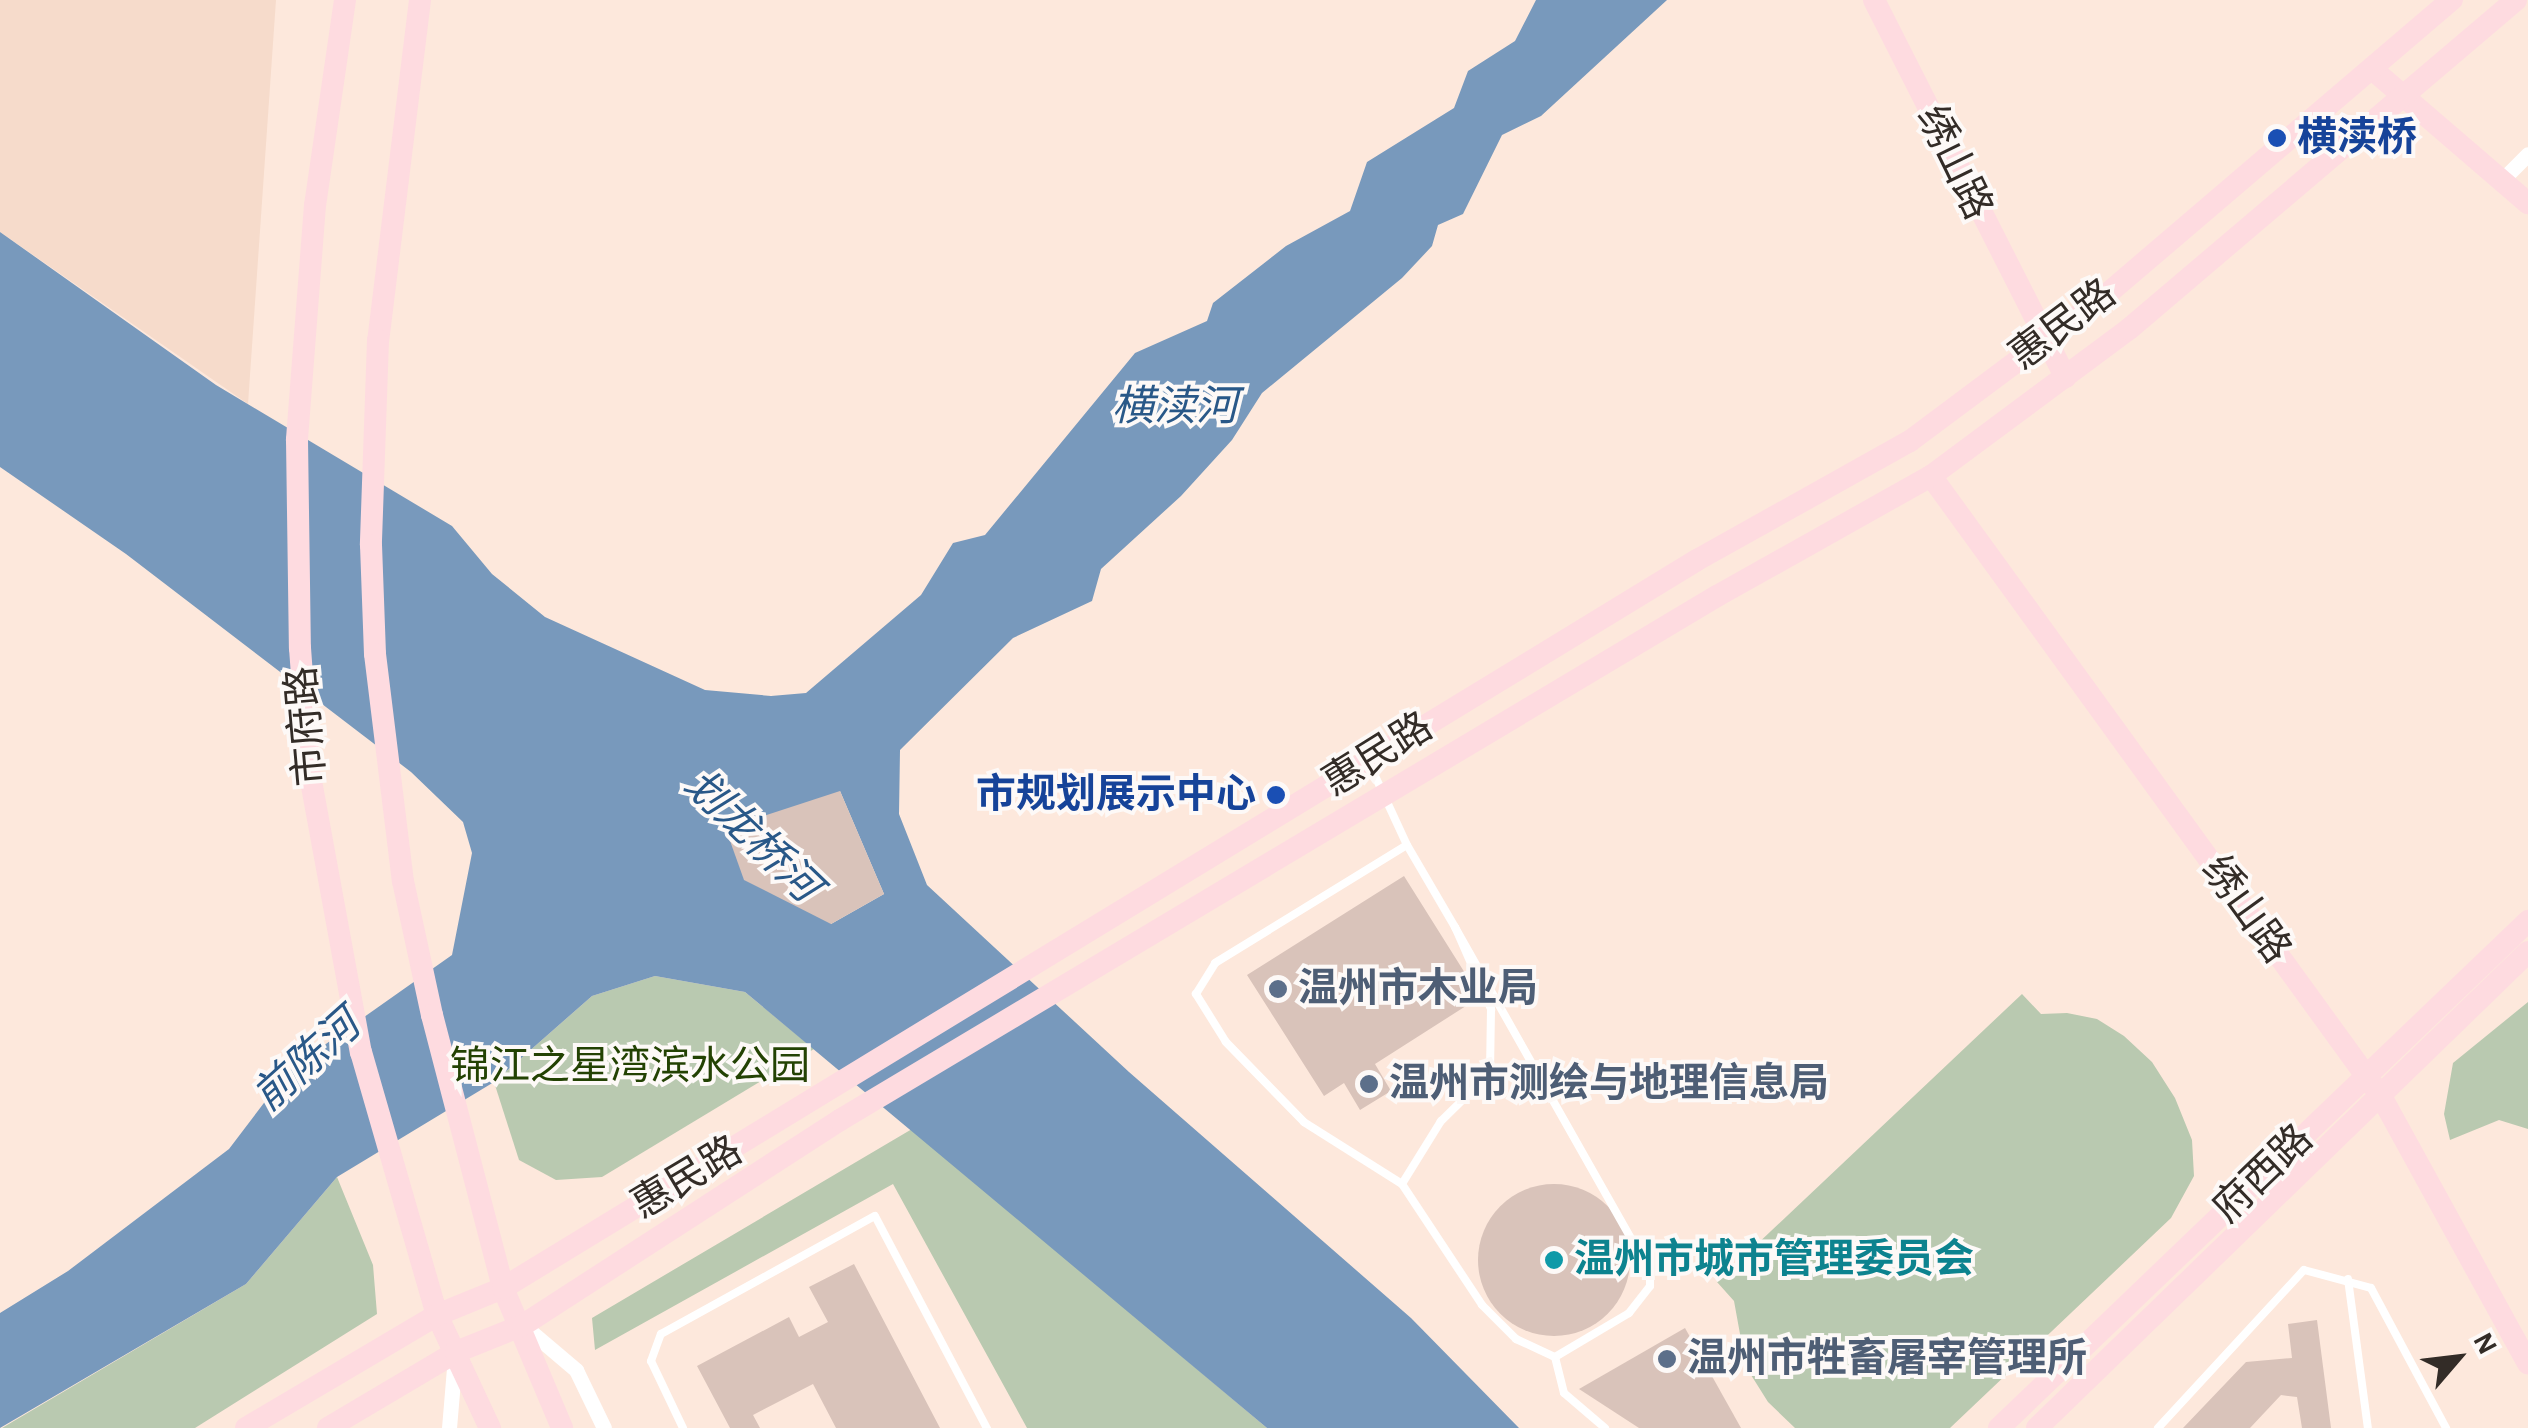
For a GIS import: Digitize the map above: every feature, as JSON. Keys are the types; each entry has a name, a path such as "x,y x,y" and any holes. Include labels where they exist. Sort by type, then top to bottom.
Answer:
{"main road":[{"name":"市府路","path":"344,0 315,205 297,440 300,631 308,770 361,1052 437,1315 490,1428"},
{"name":"市府路","path":"420,0 393,208 377,375 371,544 374,654 403,881 432,1014 476,1169 504,1288 562,1428"},
{"name":"绣山路","path":"1874,0 2043,342 2064,377"},
{"name":"惠民路","path":"246,1428 437,1315 504,1288 825,1096 1697,560 1910,441 2106,295 2452,0"},
{"name":"惠民路","path":"328,1428 456,1352 522,1325 840,1120 1717,596 1931,476 2130,329 2516,0"},
{"path":"2372,69 2528,204"},
{"name":"绣山路","path":"1931,476 2382,1098 2528,1364"},
{"name":"府西路","path":"1999,1428 2528,921"},
{"name":"府西路","path":"2049,1424 2280,1188 2382,1098 2528,952"}],"street":[{"path":"2501,181 2528,154"},
{"path":"522,1325 576,1370 604,1428"},
{"path":"449,1428 456,1352"}],"lane":[{"path":"1368,761 1407,846 1650,1272 1650,1286 1629,1313 1555,1357"},
{"path":"1407,846 1214,963 1196,994 1226,1042 1304,1122 1402,1184 1482,1305 1516,1339 1555,1357"},
{"path":"1402,1184 1441,1121 1490,1074 1491,1009 1456,928"},
{"path":"683,1428 651,1361 660,1334 876,1216 987,1428"},
{"path":"2158,1428 2304,1270 2371,1288 2446,1428"},
{"path":"2348,1279 2368,1428"},
{"path":"1555,1357 1564,1393 1605,1428"}],"shaded area":[{"path":"0,0 276,0 248,404 0,232"}],"green space":[{"name":"锦江之星湾滨水公园","path":"655,976 745,992 814,1049 602,1177 556,1180 519,1160 494,1082 592,996"},
{"path":"2022,994 2041,1014 2067,1013 2097,1019 2124,1036 2152,1062 2175,1098 2192,1140 2194,1176 2171,1218 1950,1428 1795,1428 1768,1402 1746,1367 1734,1301 1717,1282"},
{"path":"2528,1002 2528,1129 2499,1120 2450,1140 2444,1114 2453,1063"},
{"path":"912,1129 1267,1428 1027,1428 893,1184 595,1350 592,1318"},
{"path":"337,1177 373,1265 377,1314 195,1428 2,1428 246,1284"}],"water":[{"path":"1536,0 1667,0 1541,116 1502,135 1463,214 1438,225 1432,246 1402,278 1262,393 1232,440 1181,496 1101,569 1092,601 1013,638 900,750 899,814 927,885 1129,1072 1411,1318 1519,1428 1267,1428 745,992 655,976 592,996 494,1082 337,1177 246,1284 0,1428 0,1313 68,1271 229,1149 289,1070 452,955 472,853 463,822 411,772 126,554 0,467 0,232 216,385 452,526 492,574 545,617 705,690 771,696 806,693 921,595 953,543 985,535 1135,353 1207,321 1213,303 1286,246 1350,211 1367,162 1454,108 1468,71 1515,41","holes":["840,791 884,894 831,924"]}],"building":[{"path":"840,791 884,894 831,924 744,880 729,838 751,820"},
{"path":"1404,876 1480,997 1375,1064 1391,1091 1360,1110 1344,1083 1324,1096 1247,975"},
{"name":"温州市城市管理委员会","path":"1554,1184 1583,1190 1607,1207 1624,1231 1630,1260 1624,1289 1607,1313 1583,1330 1554,1336 1525,1330 1501,1313 1484,1289 1478,1260 1484,1231 1501,1207 1525,1190"},
{"path":"854,1264 940,1428 836,1428 813,1384 753,1415 760,1428 730,1428 697,1366 789,1317 799,1337 828,1322 809,1287"},
{"path":"2317,1320 2331,1428 2302,1428 2297,1397 2281,1395 2250,1428 2183,1428 2246,1362 2292,1358 2288,1324"},
{"name":"温州市牲畜屠宰管理所","path":"1685,1328 1741,1428 1639,1428 1579,1389"}],"place":[{"name":"横渎桥","path":"2277,138"},
{"name":"市规划展示中心","path":"1276,795"},
{"name":"温州市木业局","path":"1278,989"},
{"name":"温州市测绘与地理信息局","path":"1369,1084"},
{"name":"温州市城市管理委员会","path":"1554,1260"},
{"name":"温州市牲畜屠宰管理所","path":"1667,1359"}],"water label":[{"name":"横渎河","path":"1175,407"},
{"name":"划龙桥河","path":"752,836"},
{"name":"前陈河","path":"307,1061"}]}
